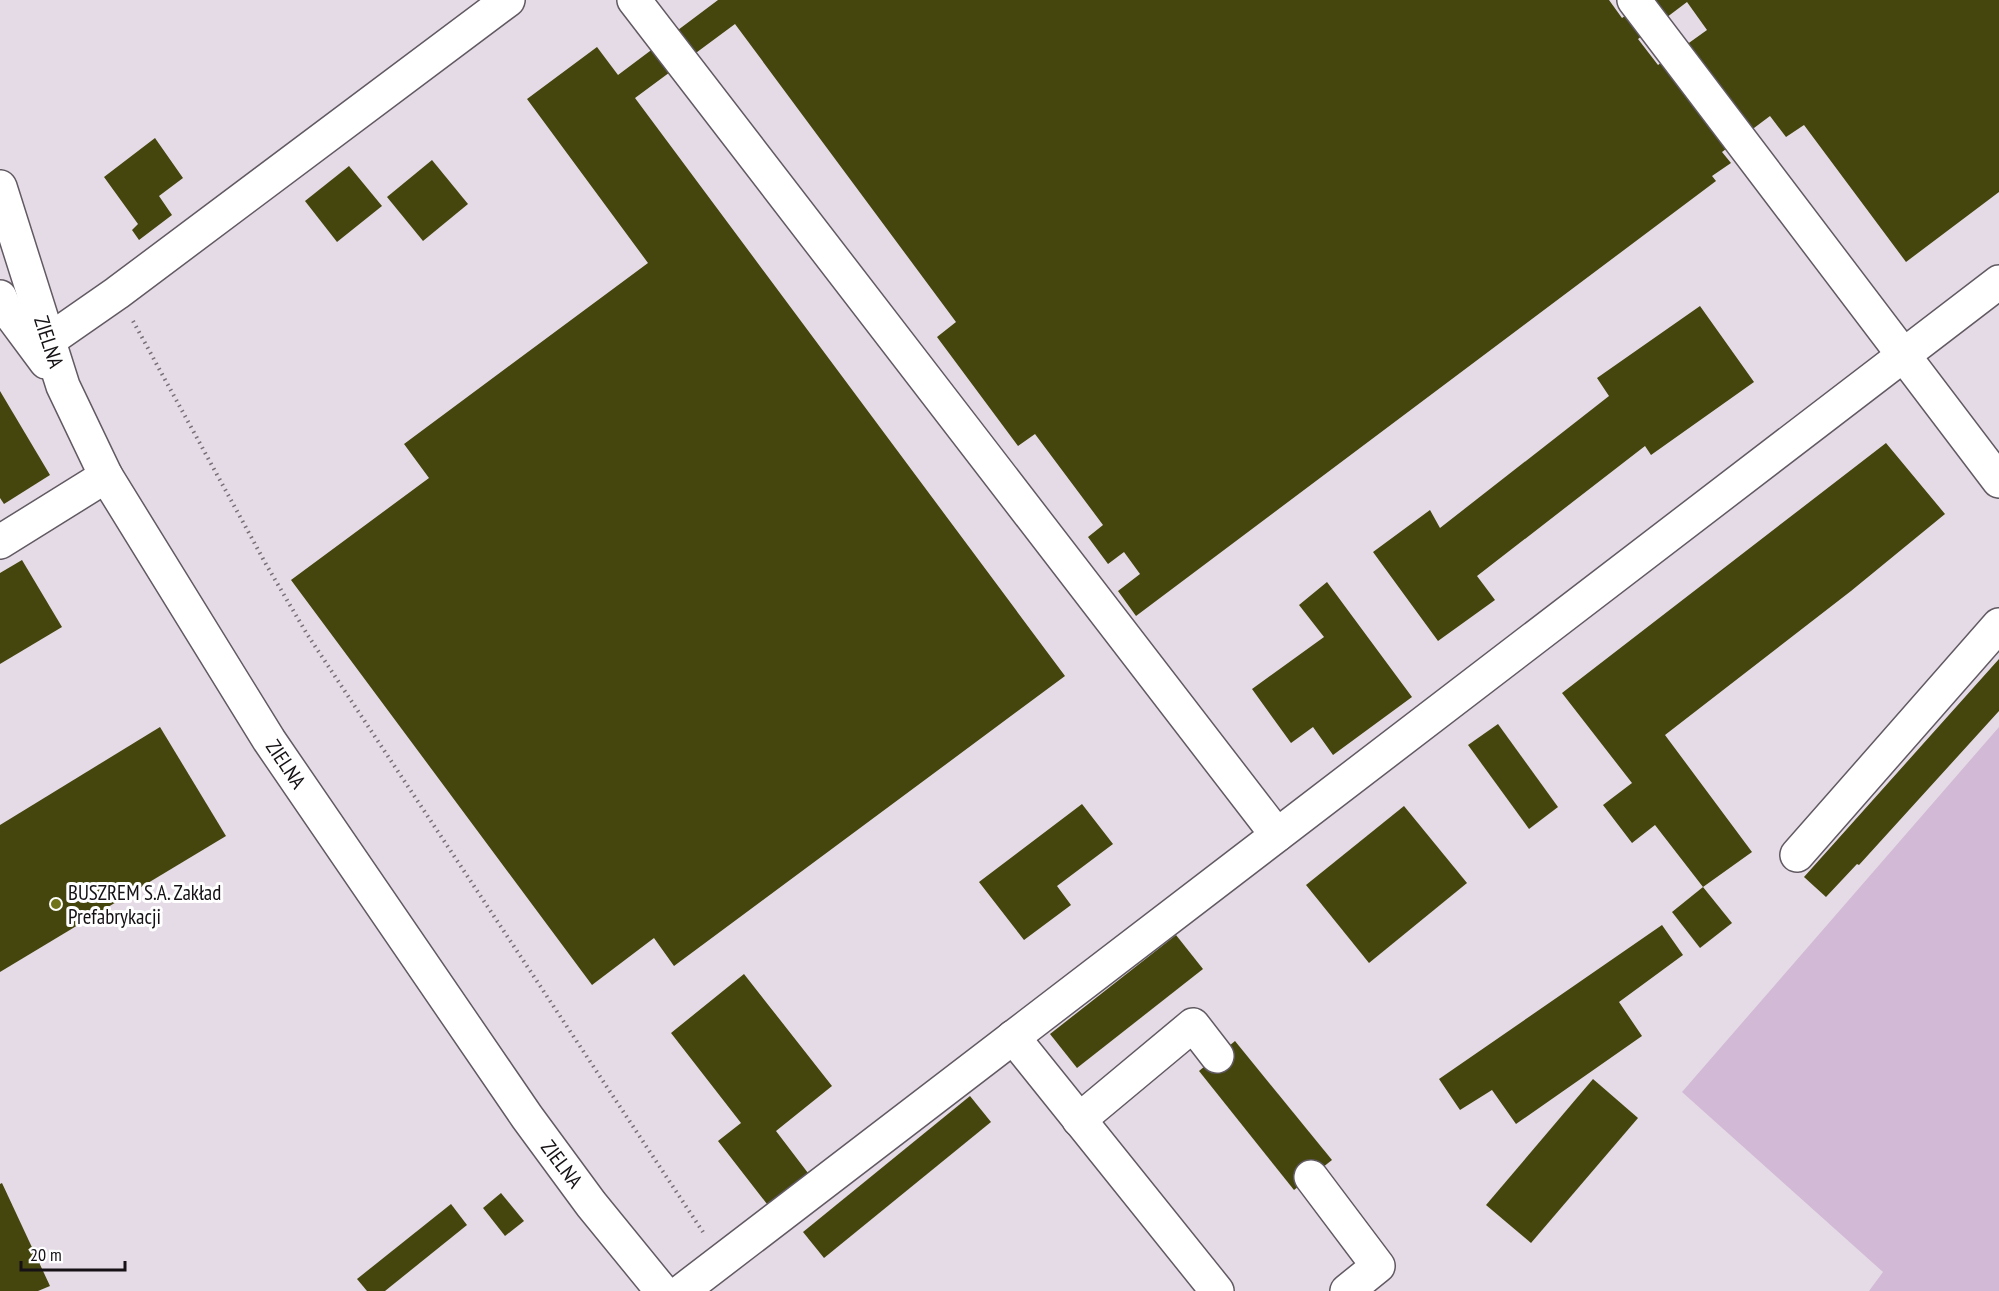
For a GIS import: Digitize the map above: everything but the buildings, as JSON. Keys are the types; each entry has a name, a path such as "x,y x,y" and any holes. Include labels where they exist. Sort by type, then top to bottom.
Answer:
{"street":[{"path":"48,341 117,293 508,0"},
{"path":"634,0 1277,835"},
{"path":"1634,0 1999,482"},
{"name":"ZIELNA","path":"0,187 63,386 106,476 289,769 527,1117 591,1204 662,1291"},
{"path":"682,1291 1999,282"},
{"path":"0,297 63,386"},
{"path":"0,542 106,476"},
{"path":"1797,855 1999,626"},
{"path":"1079,1120 1193,1025 1217,1056"},
{"path":"1013,1037 1217,1291"},
{"path":"1311,1177 1378,1266 1347,1291"}],"path":[{"path":"117,293 267,566 307,634 722,1260"}],"shaded area":[{"path":"1999,727 1999,1291 1869,1291 1883,1272 1682,1092"}],"place":[{"name":"BUSZREM S.A. Zakład Prefabrykacji","path":"56,904"}]}
